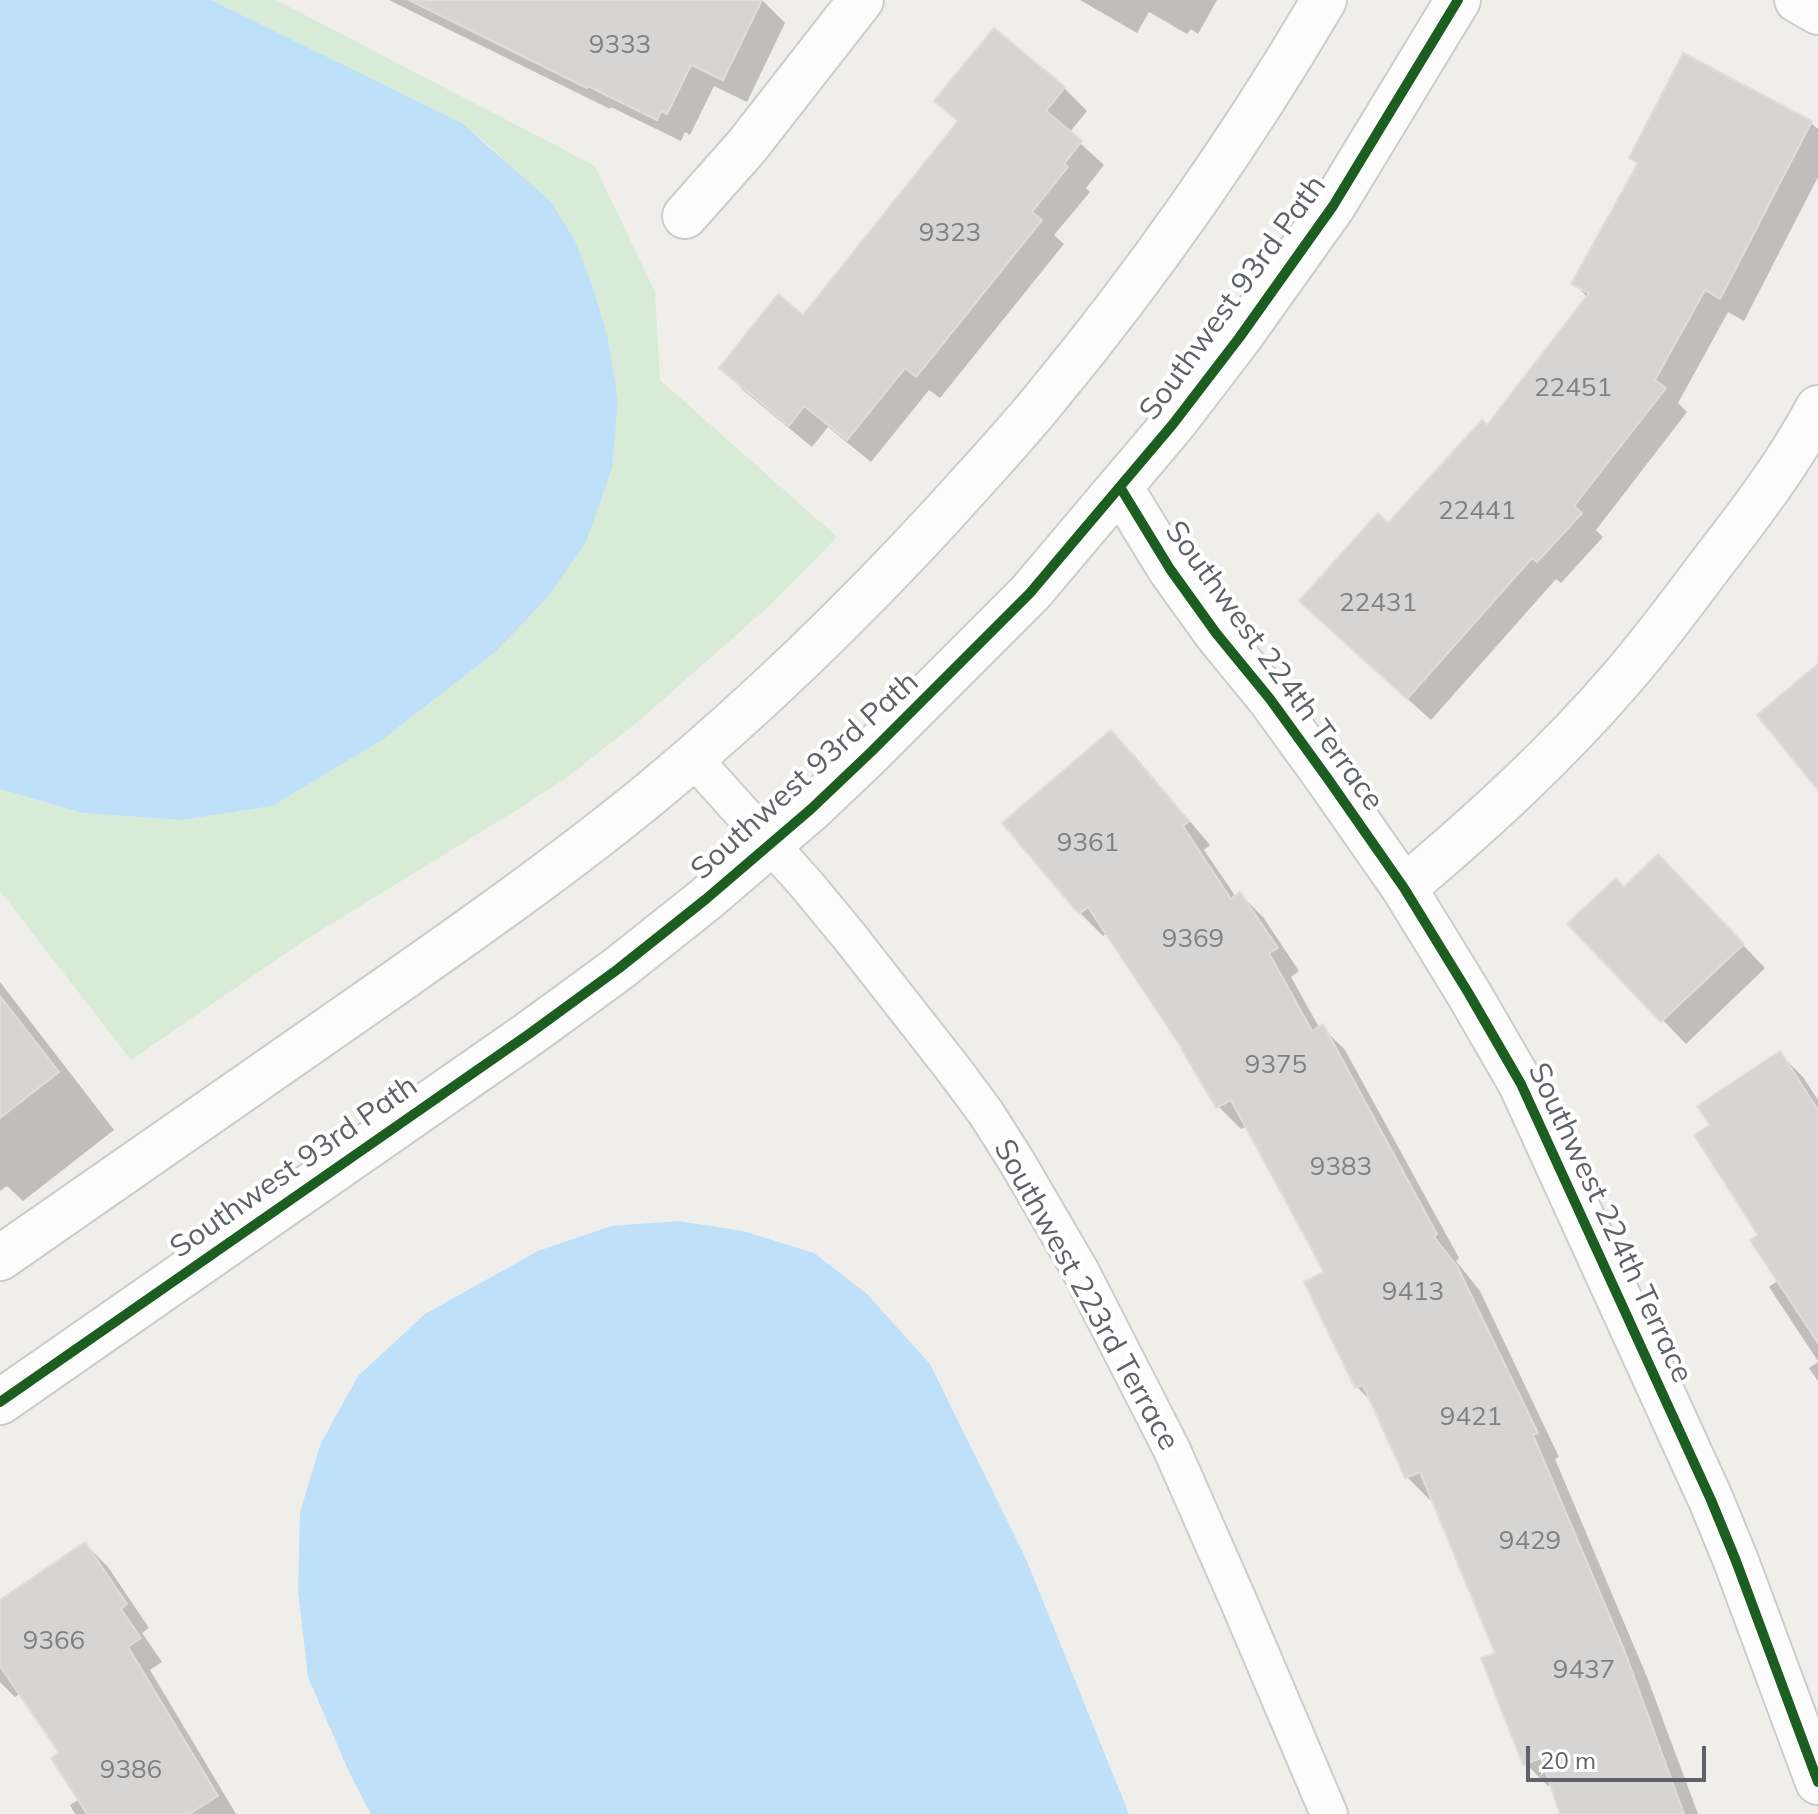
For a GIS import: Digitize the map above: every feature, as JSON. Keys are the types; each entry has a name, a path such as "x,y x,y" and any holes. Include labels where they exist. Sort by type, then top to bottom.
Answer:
{"street":[{"path":"685,216 747,146 861,0"},
{"path":"0,1258 568,859 693,758 818,643 959,496 1044,400 1111,315 1216,171 1270,91 1324,0"},
{"name":"Southwest 93rd Path","path":"0,1402 529,1034 629,960 770,844 872,751 1030,593 1173,424 1333,206 1458,0"},
{"path":"1797,0 1818,12"},
{"path":"1404,888 1471,832 1623,678 1772,483 1816,416"},
{"name":"Southwest 224th Terrace","path":"1120,487 1170,569 1216,633 1270,699 1404,888 1521,1084 1716,1512 1818,1782"}],"lane":[{"name":"Southwest 223rd Terrace","path":"693,758 849,936 986,1113 1017,1162 1067,1247 1172,1450 1329,1814"}],"green space":[{"path":"211,0 276,0 595,166 655,292 660,380 837,537 769,606 640,720 566,778 305,940 131,1060 0,891 0,789 83,813 182,820 272,806 382,740 494,653 618,399 608,338 593,287 499,154 462,123"}],"water":[{"path":"0,0 211,0 462,123 551,202 575,241 593,287 608,338 618,399 612,468 586,542 548,597 494,653 382,740 272,806 182,820 83,813 0,789"},
{"path":"678,1221 743,1231 814,1253 867,1294 930,1364 1026,1559 1129,1814 371,1814 308,1677 298,1591 300,1512 321,1443 358,1376 425,1314 538,1251 611,1226"}],"building":[{"path":"409,0 762,0 723,80 691,65 667,114 661,111 657,120"},
{"path":"994,28 1065,87 1046,111 1082,141 1064,164 1068,167 1032,212 1042,220 916,377 905,368 847,440 804,406 789,426 719,368 778,294 803,315 958,121 934,101"},
{"path":"1683,53 1812,121 1720,299 1705,290 1655,380 1666,388 1574,506 1582,513 1537,562 1532,558 1407,699 1299,601 1378,513 1388,523 1482,420 1487,425 1589,293 1571,284 1638,163 1629,158"},
{"path":"1818,664 1818,790 1757,715"},
{"path":"1111,730 1189,821 1183,826 1231,899 1240,892 1278,948 1269,953 1312,1031 1323,1024 1437,1234 1434,1237 1457,1266 1538,1433 1533,1435 1625,1652 1684,1814 1560,1814 1541,1758 1523,1765 1481,1658 1495,1653 1420,1472 1405,1478 1363,1385 1355,1388 1304,1282 1324,1272 1231,1100 1216,1108 1177,1041 1088,907 1079,914 1002,823"},
{"path":"1658,854 1744,944 1661,1022 1567,924 1616,878 1624,887"},
{"path":"0,996 59,1072 0,1118"},
{"path":"1780,1051 1818,1110 1818,1343 1750,1240 1758,1235 1694,1135 1710,1125 1697,1106"},
{"path":"85,1542 127,1604 121,1609 141,1638 128,1647 218,1796 189,1814 87,1814 51,1758 59,1753 0,1666 0,1600"}],"cycle path":[{"path":"0,1402 618,969 811,809 872,751 1030,593 1173,424 1333,206 1458,0"},
{"path":"1120,487 1170,569 1216,633 1270,699 1404,888 1521,1084 1711,1500 1818,1782"}]}
